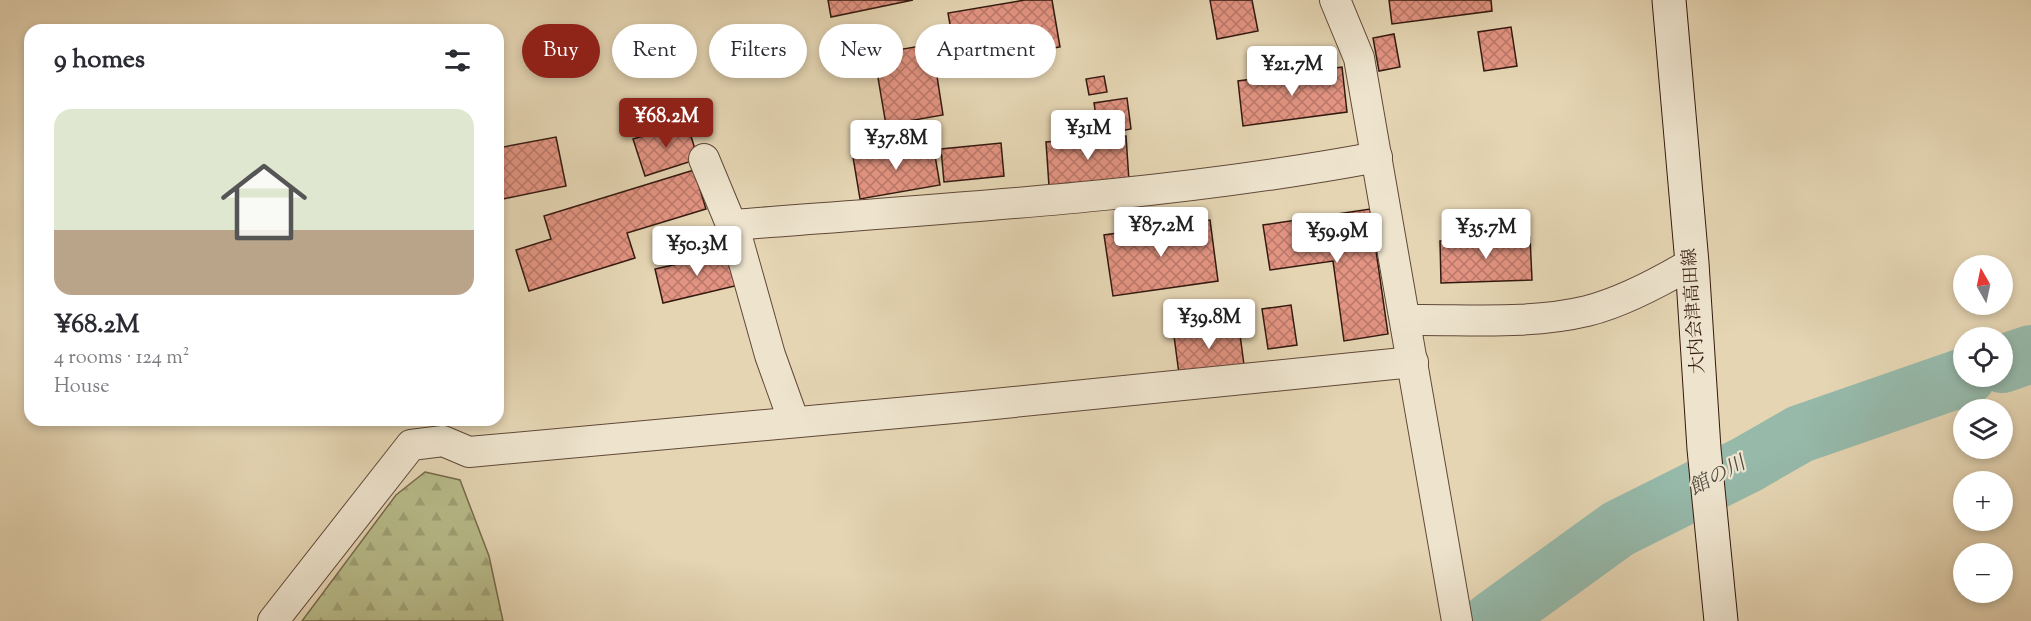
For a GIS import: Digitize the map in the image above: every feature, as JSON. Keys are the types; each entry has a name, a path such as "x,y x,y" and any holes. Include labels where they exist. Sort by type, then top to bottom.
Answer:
{"main road":[{"name":"大内会津高田線","path":"1669,0 1692,263 1704,450 1721,621"}],"street":[{"path":"1335,0 1359,58 1407,320 1457,621"},
{"path":"732,225 1136,192 1305,171 1377,157"},
{"path":"704,159 732,225 770,355 794,422"},
{"path":"1407,320 1547,317 1588,310 1660,281 1692,263"},
{"path":"273,621 411,445 443,441 470,452 1413,362"}],"green space":[{"path":"425,472 460,480 489,556 503,621 302,621 396,495"}],"building":[{"path":"828,0 913,0 831,17"},
{"path":"1025,0 1052,0 1060,47 1056,48 1056,24 950,24 948,13"},
{"path":"1210,0 1252,0 1258,31 1217,39"},
{"path":"1389,0 1491,0 1492,11 1392,24"},
{"path":"1511,27 1517,66 1484,71 1478,32"},
{"path":"1394,34 1400,67 1379,71 1373,38"},
{"path":"915,47 915,78 937,78 943,115 886,125 878,78 903,78 903,49"},
{"path":"1342,67 1347,112 1243,126 1238,81"},
{"path":"1104,76 1107,92 1089,95 1086,79"},
{"path":"1127,98 1131,129 1099,135 1094,103"},
{"path":"687,123 698,159 645,176 633,139"},
{"path":"1126,136 1129,181 1049,186 1046,142"},
{"path":"556,137 566,186 504,199 504,147"},
{"path":"1001,143 1004,176 944,182 941,149"},
{"path":"933,144 940,185 860,199 853,157"},
{"path":"694,170 706,209 627,233 635,258 529,291 516,250 551,239 544,216"},
{"path":"1370,209 1388,334 1344,341 1333,261 1270,270 1263,225"},
{"path":"1210,220 1218,281 1113,296 1104,235"},
{"path":"1530,237 1532,280 1441,283 1440,241"},
{"path":"732,252 739,285 663,303 655,269"},
{"path":"1291,305 1297,345 1268,349 1262,309"},
{"path":"1239,327 1244,365 1179,374 1174,336"}],"waterway":[{"name":"館の川","path":"2013,360 2031,354"},
{"name":"館の川","path":"1491,621 1618,529 1746,465 1800,434 1953,381"}]}
